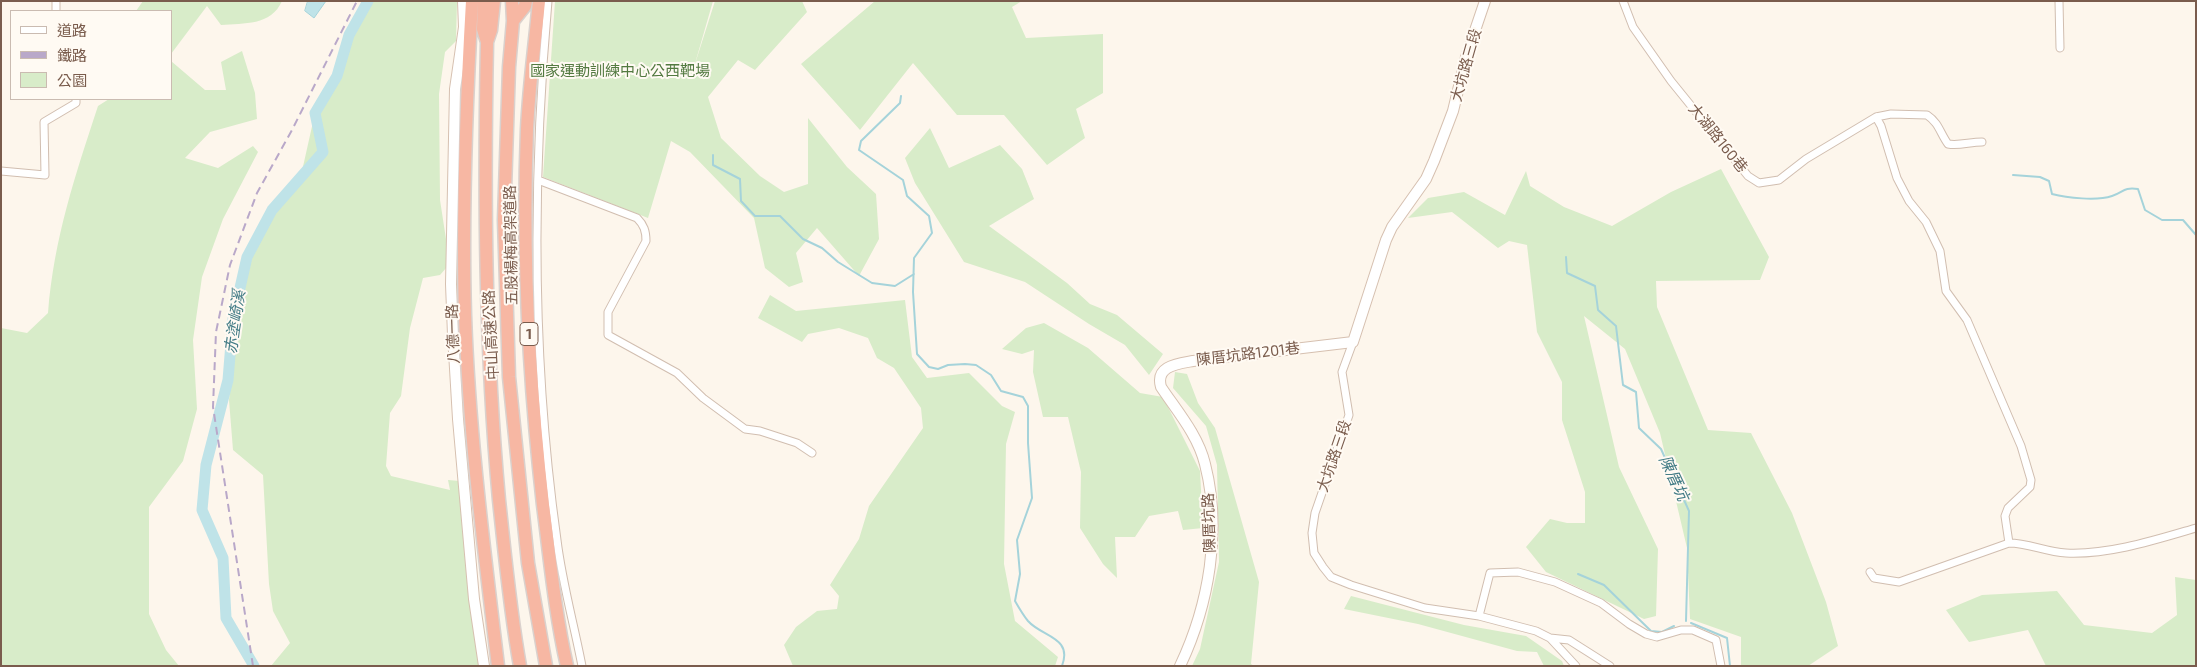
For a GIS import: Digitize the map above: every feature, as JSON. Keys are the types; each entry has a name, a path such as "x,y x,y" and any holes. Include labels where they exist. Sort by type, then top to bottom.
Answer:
{"highway":[{"path":"472,1 465,126 465,316 477,500 498,666"},
{"path":"484,1 482,29 488,42"},
{"name":"中山高速公路","path":"494,1 488,42 485,157 488,357 501,522 520,666"},
{"name":"中山高速公路","path":"512,1 513,21 509,67 504,220 508,367 528,563 546,666"},
{"path":"513,21 525,6 526,1"},
{"name":"五股楊梅高架道路","path":"539,1 528,128 526,224 528,322 533,419 549,556 566,666"}],"street":[{"name":"八德一路","path":"463,1 463,37 454,90 451,284 457,409 474,599 484,666"},
{"path":"548,1 541,91 538,180 541,380 547,457 562,576 582,666"},
{"name":"大坑路三段","path":"1486,1 1466,57 1453,111 1434,161 1426,179 1392,227 1386,240 1342,372 1349,415 1315,513 1312,533 1314,553 1331,577 1351,585 1425,608 1479,616 1536,631 1550,638 1576,666"},
{"name":"大湖路160巷","path":"1623,1 1633,27 1671,82 1748,176 1759,184 1779,180 1806,159 1876,117"},
{"path":"2059,1 2060,48"},
{"path":"1,171 45,176 44,122 76,103 76,100"},
{"path":"1982,142 1948,144 1942,136 1939,126 1927,115 1891,114 1876,117 1881,126 1897,178 1909,201 1926,222 1940,250 1946,291 1967,320 2021,446 2031,480 2030,487 2016,498 2008,508 2005,516 2008,543"},
{"path":"538,180 637,218 646,232 646,241 608,312 608,335 677,374 703,398 745,429 760,431 797,443 812,453"},
{"name":"陳厝坑路1201巷","path":"1161,387 1159,382 1161,373 1167,367 1176,364 1352,342"},
{"name":"陳厝坑路","path":"1161,387 1192,432 1198,445 1205,463 1211,513 1211,563 1207,586 1195,629 1180,666"},
{"path":"1870,572 1874,578 1899,582 2008,543 2019,543 2065,553 2084,552 2132,545 2196,528"},
{"path":"1479,616 1490,573 1518,572 1532,574 1589,597 1646,634 1657,637 1681,630 1693,630 1707,635 1716,640 1721,666"},
{"path":"1550,638 1569,640 1610,666"}],"green space":[{"path":"143,1 282,1 271,15 264,19 239,24 221,25 207,6 172,53 172,10 137,10"},
{"path":"363,1 457,1 456,41 445,52 439,94 440,200 448,252 447,267 440,275 423,278 410,328 401,396 390,413 386,466 391,476 450,490 448,480 460,481 479,666 271,666 290,643 273,611 269,584 263,475 233,450 229,400 237,314 255,237 302,171 313,122 349,41"},
{"name":"國家運動訓練中心公西靶場","path":"555,1 713,1 694,67 715,1 802,1 807,12 755,70 738,60 708,97 721,138 760,176 784,192 808,184 808,118 847,167 876,194 879,239 859,276 817,228 796,253 803,282 789,287 765,268 754,218 690,152 671,141 648,218 543,177"},
{"path":"875,1 1022,1 1012,7 1026,38 1103,34 1103,93 1076,109 1085,138 1047,165 1004,115 957,115 913,63 860,130 801,64"},
{"path":"242,51 255,93 257,119 210,132 185,158 218,168 253,146 258,152 223,219 202,277 193,340 197,409 183,461 149,507 149,614 166,650 179,666 1,666 1,328 27,333 48,313 60,233 98,106 107,100 172,100 172,62 205,90 226,90 221,62"},
{"path":"930,128 949,168 1000,145 1022,169 1034,199 989,226 1067,283 1090,304 1117,315 1163,354 1149,375 1125,345 1025,282 964,262 915,183 905,158"},
{"path":"1721,169 1769,257 1760,280 1656,281 1657,307 1708,430 1751,433 1792,513 1826,602 1838,646 1808,666 1741,666 1741,637 1690,619 1687,548 1660,433 1625,349 1584,316 1619,467 1658,549 1656,616 1644,619 1546,572 1526,547 1550,519 1567,523 1585,523 1585,492 1562,420 1562,382 1537,332 1527,245 1509,241 1498,248 1452,212 1408,218 1428,198 1464,192 1505,215 1526,171 1530,186 1564,207 1612,226 1671,192"},
{"path":"770,295 796,311 905,300 912,357 927,378 969,373 1002,406 1015,412 1006,444 1004,564 1015,621 1058,657 1055,666 793,666 784,645 796,627 817,611 837,609 839,596 830,585 859,539 869,506 923,428 921,408 894,368 877,358 868,338 839,328 808,334 802,342 758,318"},
{"path":"1044,323 1088,348 1140,393 1163,397 1200,471 1203,528 1183,530 1178,511 1149,516 1135,537 1115,537 1117,578 1103,564 1080,528 1081,472 1068,417 1043,417 1033,372 1034,350 1022,354 1002,349 1026,328"},
{"path":"1175,372 1187,374 1198,403 1215,428 1259,582 1251,664 1254,666 1192,666 1200,649 1219,562 1217,465 1206,426 1173,388"},
{"path":"2175,577 2196,580 2196,666 2046,666 2028,630 1969,642 1946,610 1982,595 2057,591 2084,625 2152,633 2177,615"},
{"path":"1351,596 1464,625 1526,636 1562,661 1564,666 1544,666 1537,652 1517,651 1418,624 1344,609"}],"water":[{"path":"308,1 326,1 314,18 305,11"}],"waterway":[{"name":"赤塗崎溪","path":"254,666 226,618 223,558 202,510 206,465 228,380 233,319 247,257 272,210 323,152 315,113 337,76 349,35 368,1"},
{"path":"901,96 900,103 861,141 859,150 903,180 907,196 929,216 932,233 914,258 913,292 917,354 929,367 938,369 948,365 976,365 991,375 1001,391 1023,397 1028,406 1028,443 1032,498 1017,540 1020,574 1015,601 1028,621 1060,643 1064,656 1062,666"},
{"path":"713,155 713,165 740,179 741,201 755,216 780,216 803,239 822,248 838,262 872,283 895,286 914,274"},
{"path":"2013,175 2040,177 2049,181 2052,194 2074,198 2106,198 2126,189 2138,189 2145,210 2162,220 2183,220 2196,235"},
{"name":"陳厝坑","path":"1566,257 1567,273 1595,286 1598,310 1616,326 1623,385 1636,392 1639,428 1661,449 1689,511 1686,621"},
{"path":"1578,574 1604,585 1651,631 1662,632 1674,626"},
{"name":"陳厝坑","path":"1691,623 1727,638 1730,666"}],"railway":[{"path":"253,666 213,407 216,332 230,265 257,193 292,130 357,1"}]}
